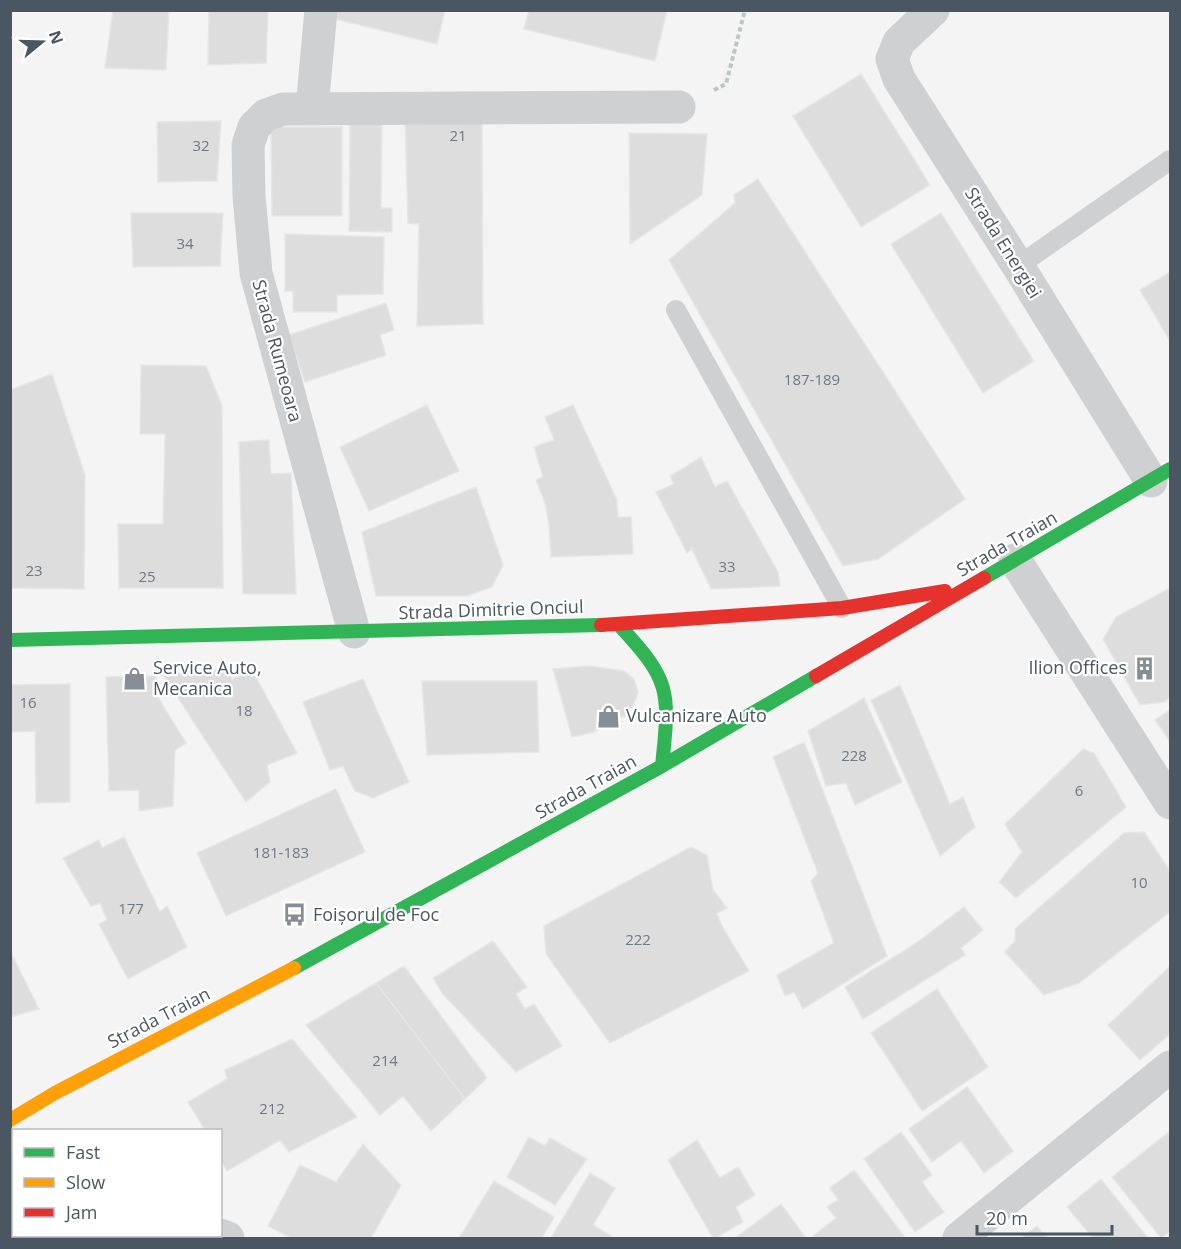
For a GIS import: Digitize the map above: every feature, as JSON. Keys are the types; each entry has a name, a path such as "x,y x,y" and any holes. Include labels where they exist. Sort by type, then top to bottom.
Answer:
{"main road":[{"name":"Strada Traian","path":"10,1120 55,1093 315,957 662,766 1161,475"},
{"name":"Strada Dimitrie Onciul","path":"10,640 618,624 842,608 907,599 970,586"},
{"path":"618,624 649,658 664,685 667,707 662,766"}],"street":[{"path":"312,108 321,10"},
{"name":"Strada Energiei","path":"933,10 898,42 892,60 899,79 1018,266 1161,475"},
{"name":"Strada Rumeoara","path":"354,632 256,273 249,196 248,145 254,127 266,115 283,109 679,107"},
{"path":"1015,561 1170,803"},
{"path":"959,1239 1170,1067"}],"lane":[{"path":"1018,266 1170,160"},
{"path":"676,310 842,608"}],"path":[{"path":"679,107 726,84 745,10"}],"shaded area":[{"path":"12,1215 12,1237 99,1238 11,1238"}],"building":[{"path":"113,10 169,10 166,70 105,68"},
{"path":"209,10 268,10 266,63 208,65"},
{"path":"337,10 445,10 437,44 335,19"},
{"path":"529,10 667,10 655,61 524,29"},
{"path":"861,74 930,185 861,227 793,116"},
{"path":"405,117 482,119 483,324 417,326 419,224 408,223"},
{"path":"221,121 217,181 158,182 157,122"},
{"path":"350,121 382,121 381,208 392,208 392,232 349,231"},
{"path":"271,127 342,127 342,216 272,216"},
{"path":"629,133 707,134 702,195 630,244"},
{"path":"758,179 965,499 878,559 843,566 669,260 735,203 734,195"},
{"path":"131,213 223,213 220,266 133,267"},
{"path":"941,213 1034,361 983,393 891,244"},
{"path":"285,234 384,237 383,294 337,295 337,312 293,312 293,291 285,291"},
{"path":"1170,272 1170,341 1140,290"},
{"path":"386,303 394,330 380,335 386,355 305,382 289,335"},
{"path":"141,365 206,366 222,406 223,588 119,588 118,524 163,524 165,434 140,434"},
{"path":"52,374 85,475 84,589 10,588 10,390"},
{"path":"427,405 459,471 369,511 340,447"},
{"path":"573,405 617,500 618,517 631,517 633,554 551,557 545,503 536,480 543,477 534,447 554,440 545,417"},
{"path":"269,440 271,474 291,473 296,594 243,594 239,442"},
{"path":"701,457 715,487 727,481 778,572 780,586 711,589 692,549 687,553 656,492 674,484 670,476"},
{"path":"476,487 503,565 492,587 467,596 376,596 362,532"},
{"name":"Ilion Offices","path":"1170,588 1170,697 1164,702 1140,705 1103,639 1116,617"},
{"path":"590,666 624,671 634,679 638,692 634,704 626,715 594,732 572,737 553,669"},
{"path":"227,669 232,679 252,670 297,753 267,765 270,782 246,802 163,675"},
{"path":"156,676 156,694 186,743 175,750 173,806 139,811 139,790 109,791 106,677"},
{"path":"363,679 409,782 373,798 355,791 343,766 330,770 303,702"},
{"path":"422,681 537,681 539,752 427,755"},
{"path":"70,684 70,802 36,803 35,731 10,732 10,685"},
{"path":"900,685 950,804 963,797 975,827 940,856 871,700"},
{"path":"864,698 902,782 855,805 846,783 826,786 808,731"},
{"path":"1170,710 1170,742 1155,720"},
{"path":"804,742 887,956 803,1009 794,992 785,996 777,975 834,943 811,881 818,873 773,757"},
{"path":"1083,749 1094,753 1126,807 1016,898 999,882 1022,852 1005,824"},
{"path":"336,789 365,852 226,916 197,853"},
{"path":"1144,832 1170,871 1170,912 1079,983 1044,995 1005,952 1015,941 1015,929 1124,833"},
{"path":"124,837 160,912 167,906 187,947 128,979 99,924 107,920 100,903 91,906 63,858 99,840 102,848"},
{"path":"691,847 707,855 713,890 727,908 717,913 722,926 749,971 610,1043 546,954 544,926"},
{"path":"964,907 983,930 961,948 965,955 863,1019 845,987 915,944"},
{"path":"493,941 527,987 516,994 525,1009 534,1004 562,1046 516,1072 443,994 433,978"},
{"path":"10,951 39,1009 10,1017"},
{"path":"404,966 487,1078 465,1099 376,983"},
{"path":"1170,966 1170,1034 1140,1060 1108,1025"},
{"path":"376,983 465,1099 431,1131 403,1096 380,1115 306,1025"},
{"path":"937,989 988,1067 922,1111 871,1033"},
{"path":"292,1039 357,1117 289,1152 280,1140 227,1171 222,1162 222,1129 204,1129 188,1102 227,1079 225,1070"},
{"path":"967,1087 1013,1151 984,1173 961,1141 932,1162 909,1129"},
{"path":"1170,1131 1170,1231 1161,1238 1112,1177"},
{"path":"901,1132 932,1175 922,1182 944,1212 915,1232 864,1159"},
{"path":"529,1137 545,1146 550,1138 587,1159 555,1205 507,1177"},
{"path":"697,1140 720,1178 738,1167 755,1195 736,1207 743,1222 716,1238 713,1238 668,1160"},
{"path":"363,1144 401,1185 371,1238 291,1238 268,1226 300,1165 336,1182"},
{"path":"854,1170 904,1236 900,1238 815,1238 813,1236 836,1218 827,1207 838,1200 830,1188"},
{"path":"590,1173 615,1188 593,1225 611,1236 610,1238 551,1238"},
{"path":"1101,1179 1148,1238 1093,1238 1067,1207"},
{"path":"494,1181 554,1217 542,1238 459,1238"},
{"path":"781,1204 806,1238 735,1238"},
{"path":"1037,1226 1047,1238 1021,1238"}],"traffic: fast":[{"path":"984,578 1170,469"},
{"path":"618,624 648,660 663,688 666,720 662,766"},
{"path":"10,640 601,625"},
{"path":"294,968 662,766 816,676"}],"traffic: slow":[{"path":"10,1120 55,1093 294,968"}],"traffic: jam":[{"path":"816,676 984,578"},
{"path":"601,625 842,608 945,591"}],"place":[{"name":"Ilion Offices","path":"1145,668"},
{"name":"Service Auto, Mecanica","path":"135,678"},
{"name":"Vulcanizare Auto","path":"608,716"},
{"name":"Foișorul de Foc","path":"295,915"}]}
